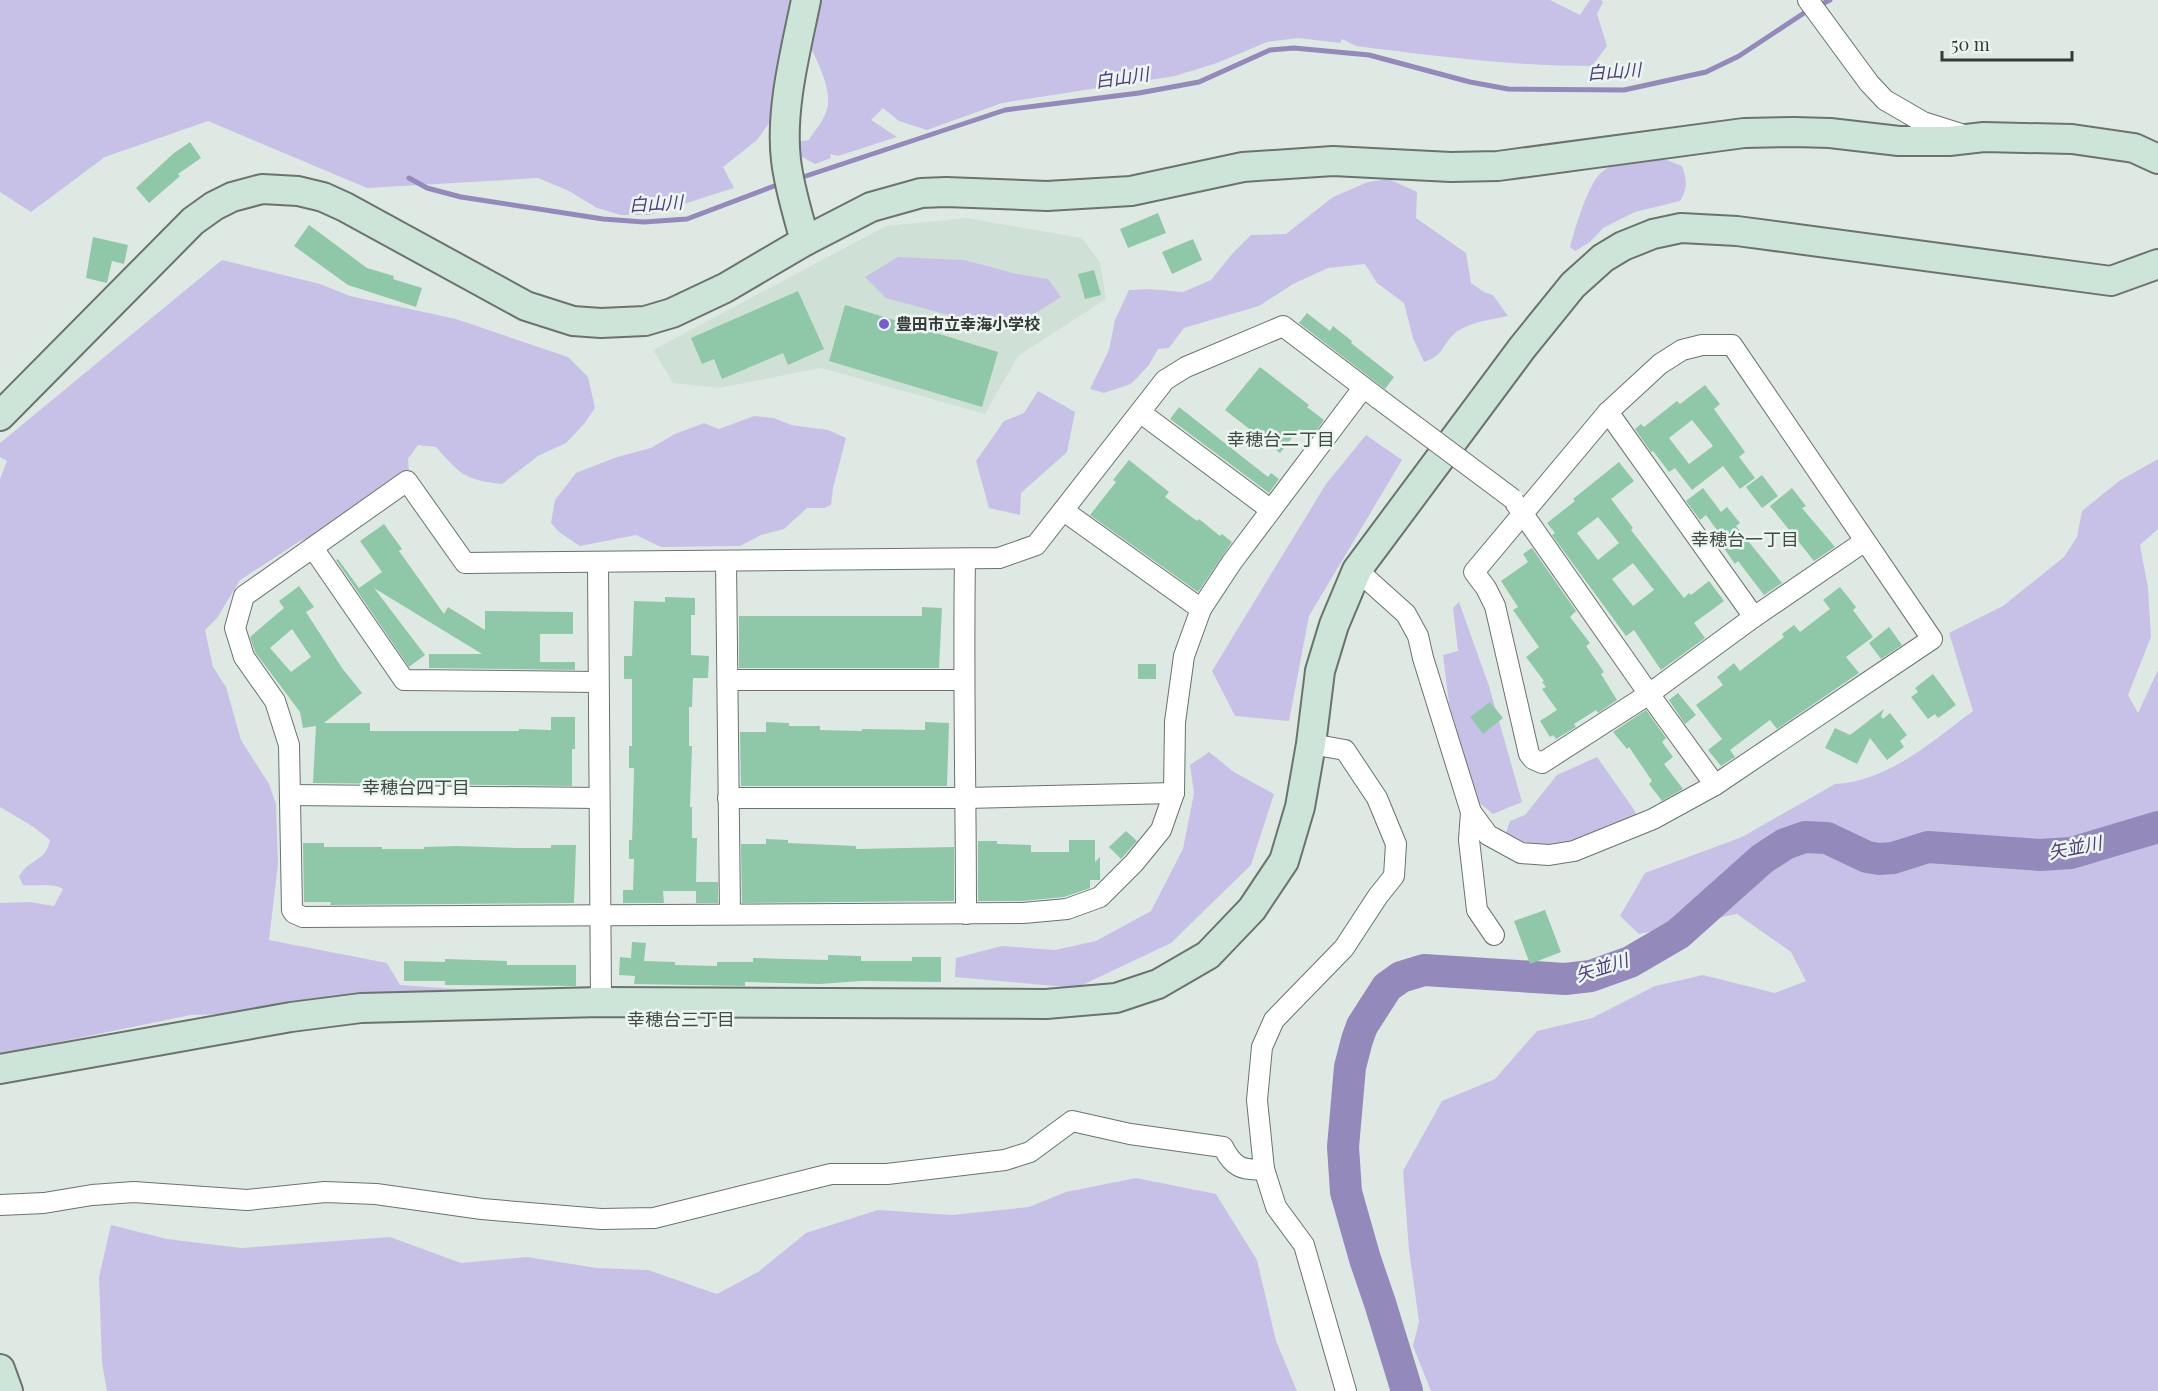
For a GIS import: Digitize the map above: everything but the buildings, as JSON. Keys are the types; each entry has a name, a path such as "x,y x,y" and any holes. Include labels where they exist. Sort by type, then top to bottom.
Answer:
{"street":[{"path":"806,0 794,59 787,111 786,158 796,210 806,241"},
{"path":"1808,0 1869,83 1885,100 1933,126 1953,134 2072,139 2134,148 2158,159"},
{"path":"0,416 193,221 232,197 262,189 298,191 323,197 526,306 573,321 601,324 645,321 672,313 725,288 806,241 871,207 921,194 946,192 1047,196 1131,191 1243,167 1333,161 1498,166 1744,133 1830,133 1899,141 1949,141 1984,137"},
{"path":"0,1069 291,1017 361,1008 601,1002 1046,1004 1116,998 1158,984 1208,955 1252,909 1284,861 1300,807 1320,671 1334,625 1357,570 1522,348 1573,285 1603,258 1623,246 1653,234 1681,228 1737,231 2111,281 2158,264"},
{"path":"1362,388 1232,562 1201,609 1184,656 1175,722 1174,793 1161,830 1134,863 1100,897 1067,909 1023,913 966,914 730,913 315,917 297,915 292,910 289,745 275,701 244,657 235,628 244,596 407,482 465,563 999,558 1036,544 1165,380 1186,367 1283,326 1517,506 1715,785"},
{"path":"1357,570 1406,614 1418,636 1471,812 1488,835 1521,852 1549,855 1574,851 1653,819 1715,785 1932,639 1732,345 1702,345 1682,350 1660,364 1608,412 1517,506 1474,572 1486,588 1495,606 1529,754 1533,759 1542,763 1649,694 1754,617 1865,541"},
{"path":"1141,412 1271,510"},
{"path":"1608,412 1754,617"},
{"path":"1064,511 1201,609"},
{"path":"313,548 404,680 597,682"},
{"path":"965,559 963,680 966,914"},
{"path":"726,561 730,913"},
{"path":"598,562 597,682 601,1002"},
{"path":"729,680 963,680"},
{"path":"1311,744 1345,750 1377,798 1396,844 1394,876 1344,948 1274,1020 1262,1047 1257,1100 1264,1169 1276,1207 1304,1245 1346,1391"},
{"path":"728,798 966,798 1174,793"},
{"path":"291,795 598,798"},
{"path":"1471,812 1469,840 1477,910 1494,935"},
{"path":"0,1205 44,1203 134,1192 247,1200 335,1192 376,1194 482,1209 589,1218 654,1218 831,1174 887,1174 1005,1160 1030,1152 1072,1121 1130,1134 1223,1147 1230,1160 1247,1170 1264,1169"},
{"path":"0,1369 8,1391"}],"shaded area":[{"path":"0,0 795,0 770,122 757,140 723,167 734,188 649,215 621,215 597,208 569,191 538,178 367,188 208,121 105,157 31,212 0,192"},
{"path":"818,0 1550,0 1580,15 1590,0 1601,0 1603,2 1597,14 1607,46 1592,66 1444,57 1356,46 1342,39 1340,43 1298,38 1267,42 1217,63 1175,76 1002,103 927,130 899,121 883,108 871,120 897,137 838,156 830,154 831,158 815,164 795,153 797,142 809,140 823,119 828,105 827,87 809,45"},
{"path":"1643,159 1667,160 1682,166 1686,184 1680,201 1635,212 1603,228 1590,242 1575,251 1570,247 1575,229 1587,195 1597,177 1612,166"},
{"path":"1389,179 1417,192 1416,218 1466,253 1471,283 1493,295 1508,316 1480,322 1460,330 1439,353 1424,362 1413,338 1404,303 1377,283 1365,264 1328,268 1293,284 1259,306 1184,328 1169,348 1158,349 1149,365 1131,384 1104,393 1090,389 1109,350 1115,320 1129,290 1183,292 1211,280 1251,235 1286,234 1333,197 1368,182"},
{"name":"豊田市立幸海小学校","path":"966,218 1082,238 1100,262 1106,299 1018,356 985,414 821,368 719,388 673,383 653,350 886,226"},
{"path":"898,257 964,260 1017,274 1048,279 1061,297 1007,331 886,298 865,277"},
{"path":"222,260 320,284 350,296 456,319 568,357 588,377 595,408 566,443 538,456 502,484 471,478 457,470 436,447 418,445 408,459 409,472 312,537 300,541 240,580 217,618 205,630 213,667 226,687 241,740 269,784 276,804 278,864 269,940 387,963 400,985 541,995 547,1007 191,1015 0,1054 0,903 30,902 54,906 63,889 48,885 23,885 19,877 27,866 41,857 48,848 50,840 0,807 0,479 7,461 0,457 0,443"},
{"path":"1038,391 1075,412 1067,452 1021,493 1020,515 989,508 976,461 1004,421 1024,413"},
{"path":"754,416 774,418 791,425 828,430 846,438 831,505 824,508 807,508 784,529 761,535 740,546 661,547 636,535 580,546 559,532 551,523 555,500 576,473 617,457 651,448 675,434 704,423 719,429"},
{"path":"1366,435 1402,460 1309,616 1289,721 1235,716 1212,671 1326,484"},
{"path":"2158,459 2158,529 2140,545 2148,588 2151,637 2128,695 2138,713 2158,670 2158,1391 1431,1391 1413,1346 1419,1321 1409,1250 1403,1171 1442,1101 1495,1079 1537,1031 1592,1018 1655,986 1703,975 1775,993 1806,981 1791,952 1737,914 1639,934 1620,916 1645,873 1742,837 1835,784 1873,776 1891,768 1925,747 1973,711 1949,633 2003,606 2064,557 2077,537 2082,511 2119,481"},
{"path":"1459,602 1489,686 1522,802 1493,814 1476,800 1449,703 1443,655 1458,651 1453,608"},
{"path":"1209,752 1234,772 1274,794 1251,865 1171,943 1076,988 955,977 956,958 1002,946 1055,950 1096,941 1151,911 1183,849 1194,793 1190,765"},
{"path":"1597,757 1635,811 1640,826 1573,859 1505,835 1510,821 1525,815 1557,775"},
{"path":"1136,1178 1216,1194 1257,1260 1276,1341 1297,1391 107,1391 102,1363 99,1277 111,1225 167,1239 241,1248 390,1237 461,1263 527,1257 597,1268 648,1270 717,1294 758,1272 806,1233 878,1210 952,1215 1029,1207 1066,1192"}],"waterway":[{"name":"白山川","path":"797,179 1005,110 1139,93 1199,82 1270,50 1294,48 1369,55 1470,82 1508,89 1624,90 1706,72 1739,56 1804,13 1830,0"},
{"name":"白山川","path":"409,178 427,188 461,197 603,219 644,222 687,219 782,183"},
{"name":"矢並川","path":"1407,1391 1346,1192 1343,1147 1350,1067 1357,1040 1362,1026 1387,987 1401,977 1424,970 1565,979 1591,976 1630,962 1678,934 1762,859 1785,844 1805,837 1827,838 1867,857 1879,859 1893,858 1928,847 2040,855 2071,853 2158,827"}],"place":[{"name":"豊田市立幸海小学校","path":"884,324"}],"district":[{"name":"幸穂台二丁目","path":"1281,440"},
{"name":"幸穂台一丁目","path":"1745,540"},
{"name":"幸穂台四丁目","path":"416,788"},
{"name":"幸穂台三丁目","path":"681,1020"}]}
